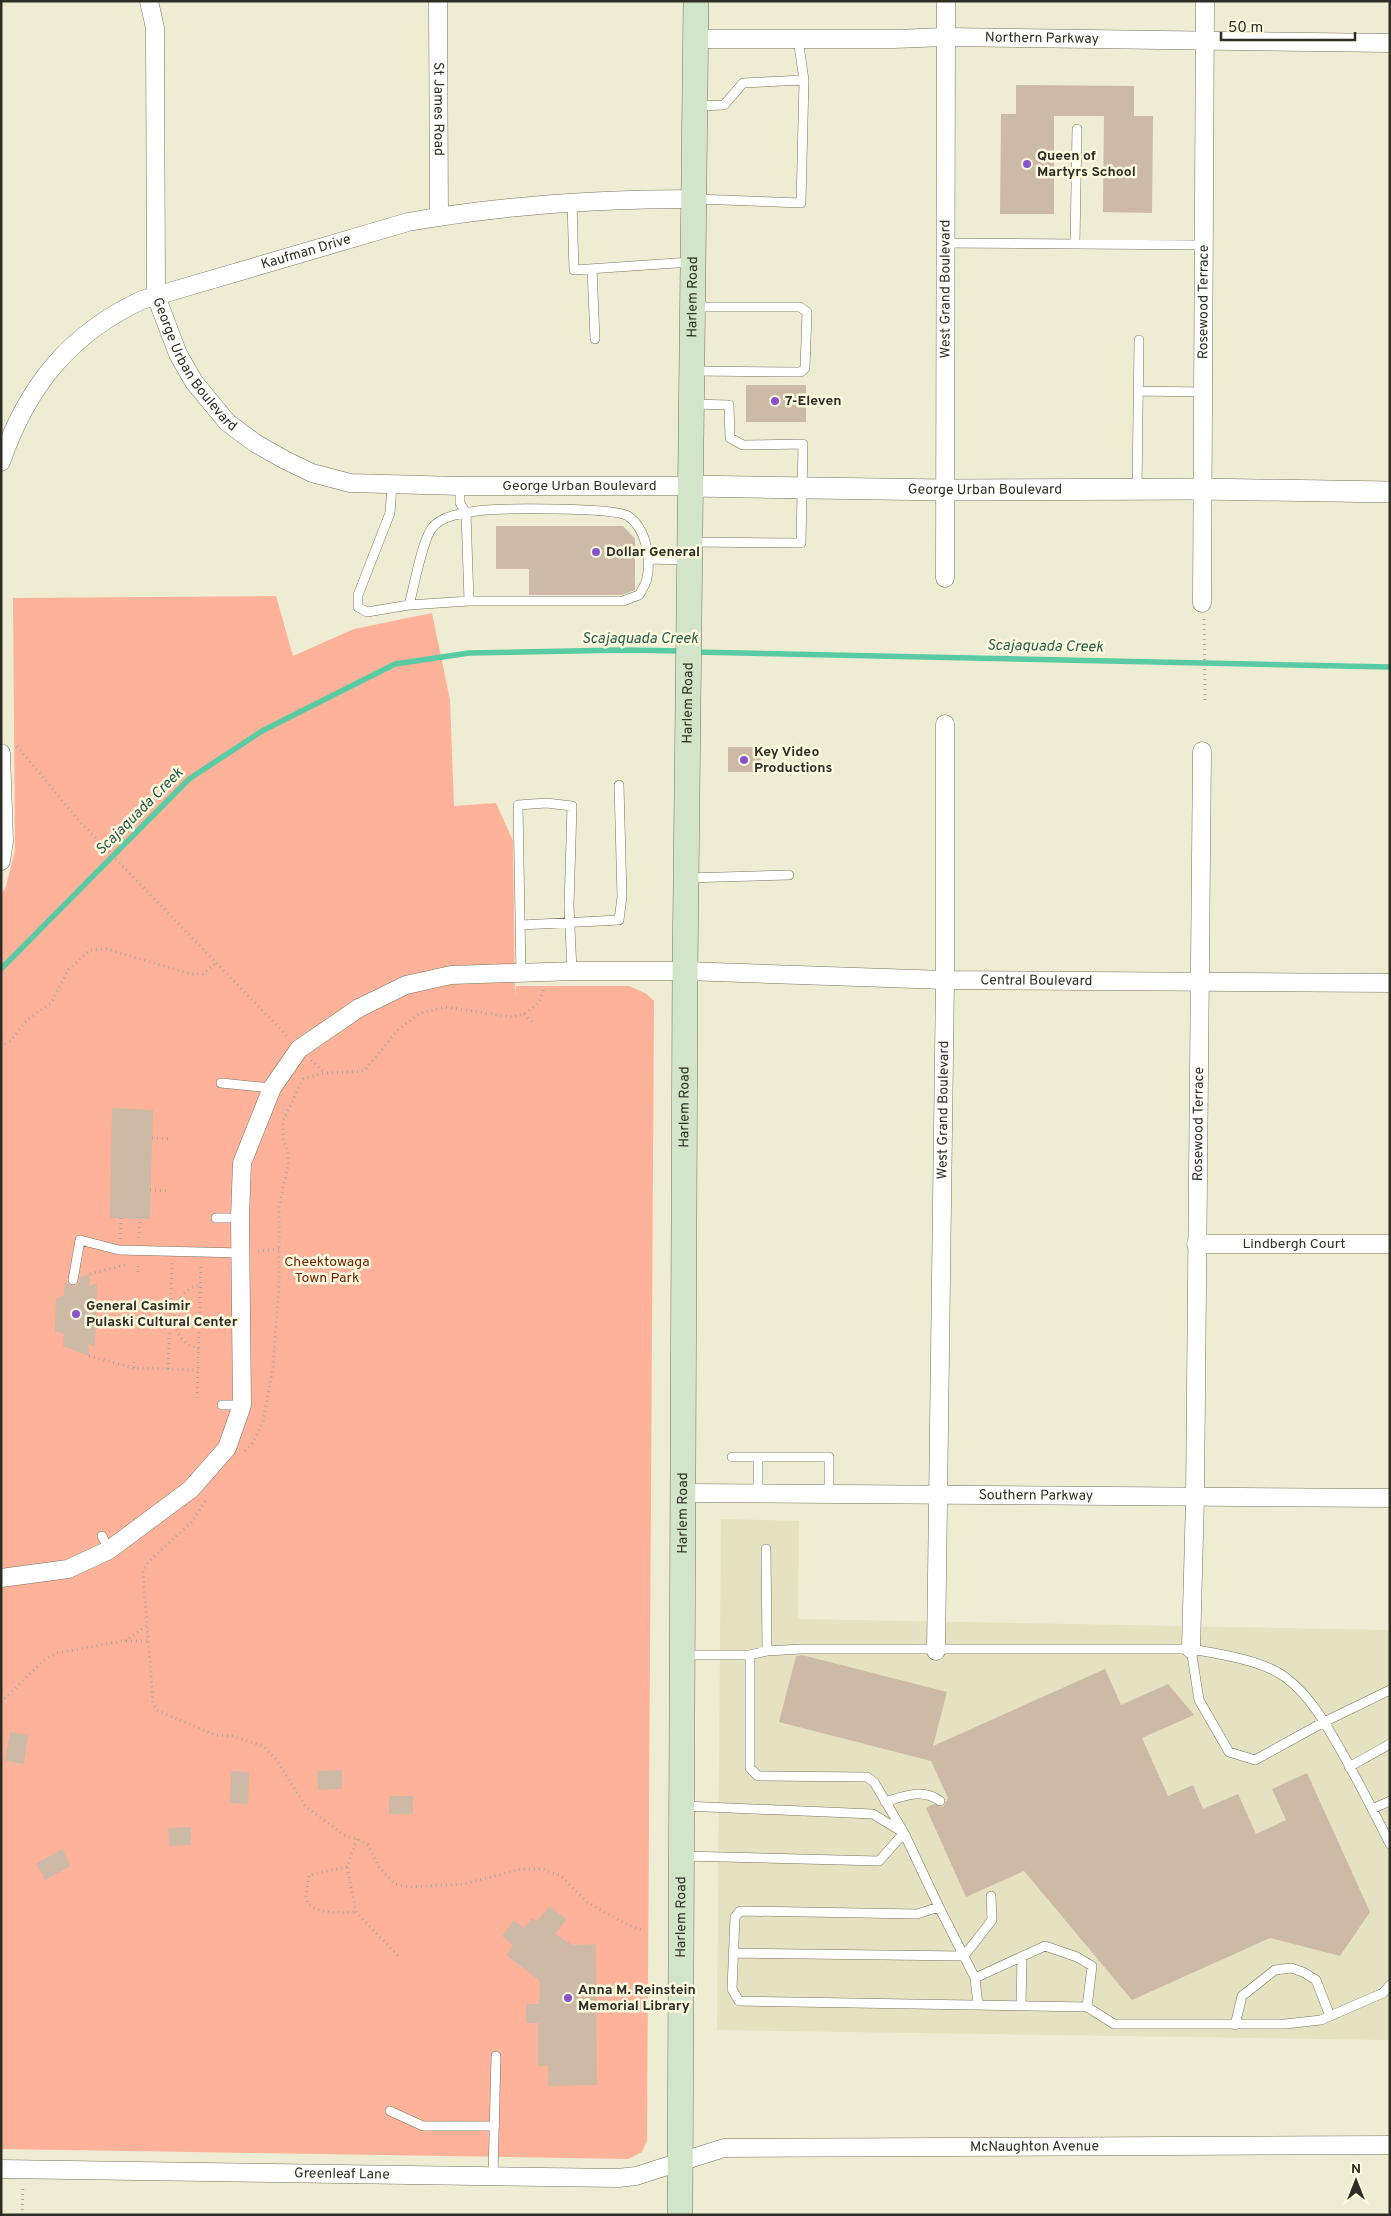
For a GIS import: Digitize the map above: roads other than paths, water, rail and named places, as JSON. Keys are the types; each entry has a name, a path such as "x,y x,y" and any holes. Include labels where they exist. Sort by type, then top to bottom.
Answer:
{"main road":[{"name":"Harlem Road","path":"680,2215 680,1806 684,1493 685,971 696,1"}],"street":[{"name":"George Urban Boulevard","path":"149,1 155,28 156,296 178,354 194,382 227,422 255,443 312,472 350,483 392,485 690,486 945,490 1201,488 1390,492"},
{"name":"St James Road","path":"438,1 439,216"},
{"name":"West Grand Boulevard","path":"945,578 946,1"},
{"name":"Rosewood Terrace","path":"1203,611 1201,488 1205,1"},
{"name":"Northern Parkway","path":"696,39 894,40 946,37 1390,43"},
{"name":"Kaufman Drive","path":"1,462 22,410 39,382 60,357 84,335 111,316 137,302 408,222 439,216 572,203 695,199"},
{"name":"West Grand Boulevard","path":"936,1651 945,980 945,724"},
{"path":"1,861 4,842 9,749"},
{"name":"Rosewood Terrace","path":"1191,1649 1195,1498 1198,982 1202,751"},
{"name":"Central Boulevard","path":"272,1088 299,1049 359,1008 406,985 451,975 572,971 685,971 945,980 1390,983"},
{"path":"1,1578 68,1574 105,1543 190,1489 227,1448 242,1405 240,1218 242,1163 272,1088"},
{"name":"Lindbergh Court","path":"1196,1244 1390,1244"},
{"name":"Southern Parkway","path":"684,1493 1390,1498"},
{"name":"McNaughton Avenue","path":"680,2162 724,2148 1390,2145"},
{"name":"Greenleaf Lane","path":"1,2169 618,2178 636,2176 680,2162"}],"lane":[{"path":"695,199 801,203 804,80 798,39"},
{"path":"695,106 724,105 743,83 804,80"},
{"path":"1075,243 1077,129"},
{"path":"572,203 574,270 694,262"},
{"path":"946,243 1203,245"},
{"path":"592,269 595,339"},
{"path":"691,371 801,372 806,368 807,312 800,307 693,307"},
{"path":"1137,489 1140,340"},
{"path":"1139,391 1202,392"},
{"path":"648,559 689,551 801,543 803,444 743,445 730,438 729,405 691,404"},
{"path":"392,485 390,512 358,595 358,607 367,612 409,604 469,601 623,601 639,595 647,579 648,551 641,532 627,515 595,510 498,510 442,519 431,529 409,604"},
{"path":"460,486 460,503 466,514 469,601"},
{"path":"521,925 619,920 622,897 619,785"},
{"path":"521,974 518,805 546,803 572,806 570,924 572,971"},
{"path":"687,878 789,875"},
{"path":"221,1083 272,1088"},
{"path":"216,1218 240,1218"},
{"path":"73,1280 80,1240 120,1250 241,1252"},
{"path":"222,1405 242,1405"},
{"path":"732,1457 829,1458 830,1495"},
{"path":"758,1457 758,1494"},
{"path":"766,1549 767,1651"},
{"path":"682,1655 750,1655 767,1651 1191,1649 1222,1655 1258,1665 1284,1676 1304,1694 1324,1722 1390,1844"},
{"path":"1191,1649 1198,1700 1229,1752 1255,1760 1324,1722 1390,1690"},
{"path":"750,1655 750,1768 758,1776 867,1777 874,1782 904,1833 975,1978 978,2005"},
{"path":"1349,1766 1390,1744"},
{"path":"886,1802 916,1793 932,1795 940,1801"},
{"path":"1372,1809 1390,1800"},
{"path":"680,1806 873,1814 904,1833"},
{"path":"680,1856 879,1861 904,1833"},
{"path":"964,1956 992,1920 991,1896"},
{"path":"939,1907 917,1914 740,1911 735,1917 732,1989 739,2001 1087,2007 1114,2024 1235,2025 1285,2024 1321,2020 1382,1992 1390,1985"},
{"path":"975,1978 1045,1946 1077,1957 1092,1966 1087,2007"},
{"path":"733,1953 964,1956"},
{"path":"1021,2006 1022,1957"},
{"path":"1235,2025 1242,1996 1275,1970 1290,1968 1303,1972 1316,1980 1330,2016"},
{"path":"493,2176 496,2056"},
{"path":"390,2111 423,2126 495,2126"}],"waterway":[{"name":"Scajaquada Creek","path":"1,969 189,779 262,731 395,664 469,653 623,650 683,651"},
{"name":"Scajaquada Creek","path":"695,652 1390,667"}],"place":[{"name":"Queen of Martyrs School","path":"1027,164"},
{"name":"7-Eleven","path":"775,401"},
{"name":"Dollar General","path":"596,552"},
{"name":"Key Video Productions","path":"744,760"},
{"name":"General Casimir Pulaski Cultural Center","path":"76,1314"},
{"name":"Anna M. Reinstein Memorial Library","path":"568,1998"}],"park label":[{"name":"Cheektowaga Town Park","path":"327,1270"}]}
